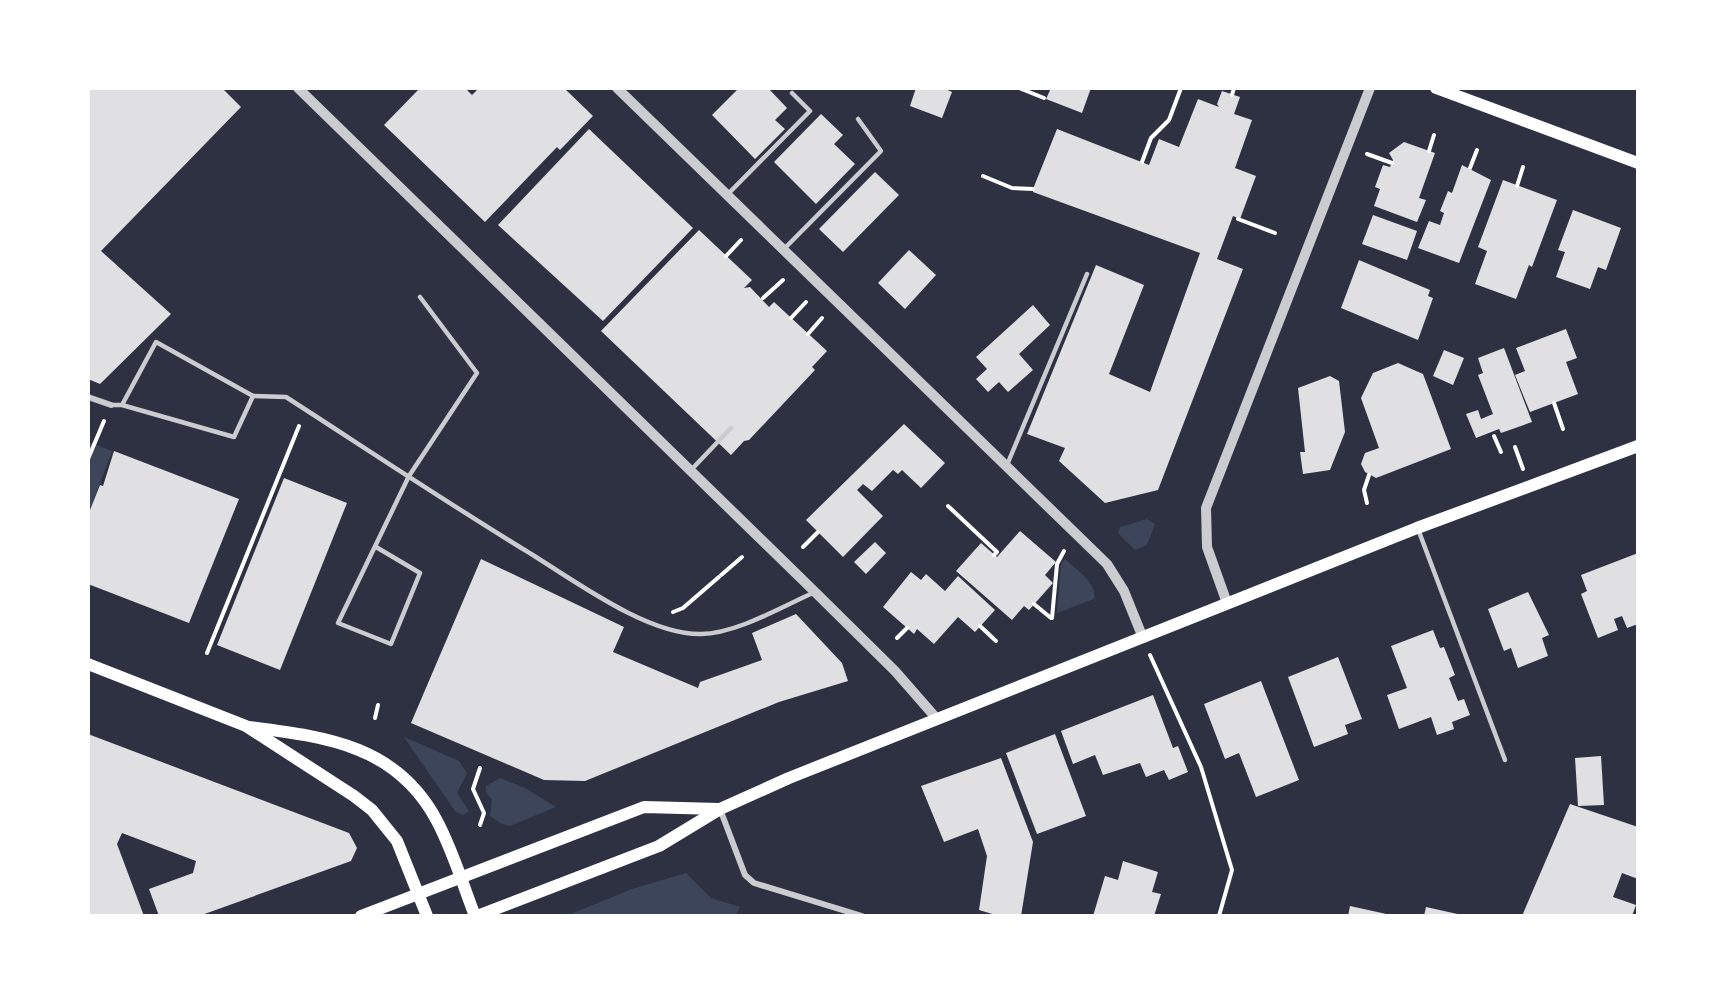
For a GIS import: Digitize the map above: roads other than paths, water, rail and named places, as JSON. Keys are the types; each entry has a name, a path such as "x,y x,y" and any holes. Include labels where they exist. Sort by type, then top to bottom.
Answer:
{"main road":[{"path":"1436,88 1638,163"},
{"path":"88,664 246,726 335,741 363,750 396,769 437,820 476,915 659,846 720,809 789,778 1417,528 1638,446"},
{"path":"246,726 372,810 397,841 427,915"},
{"path":"361,915 645,807 720,809"}],"street":[{"path":"298,88 815,592 895,671 937,719"},
{"path":"617,88 1107,564 1124,591 1143,638"},
{"path":"1227,603 1207,547 1206,508 1370,88"},
{"path":"88,397 111,405"},
{"path":"720,809 745,875 754,884 862,915"}],"lane":[{"path":"727,195 810,111 792,93"},
{"path":"783,250 881,151 858,118"},
{"path":"1007,467 1087,274"},
{"path":"376,547 420,573 391,644 338,623 409,476 477,373 420,297"},
{"path":"122,405 156,342 253,396 286,397 641,620 679,633 702,634 726,630 815,592"},
{"path":"111,405 122,405 234,437 253,396"},
{"path":"691,470 731,428"},
{"path":"1417,528 1505,760"}]}
